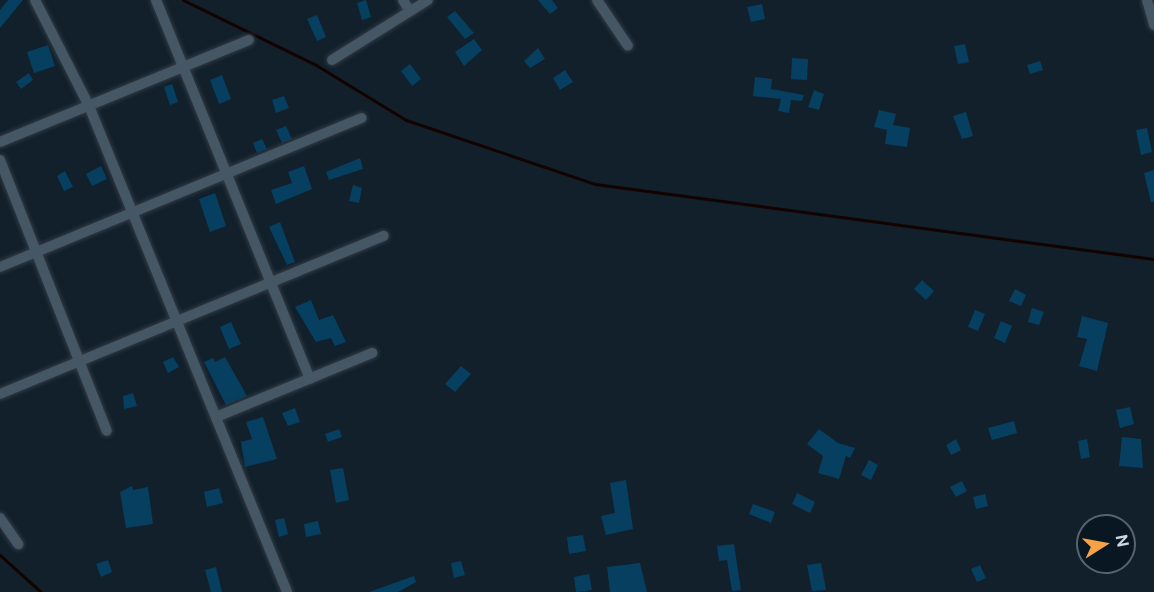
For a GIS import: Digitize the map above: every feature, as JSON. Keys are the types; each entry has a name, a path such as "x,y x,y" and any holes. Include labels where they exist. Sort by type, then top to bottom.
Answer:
{"street":[{"path":"35,0 89,106 287,592"},
{"path":"156,0 310,379"},
{"path":"403,0 410,11"},
{"path":"332,60 428,0"},
{"path":"597,0 628,46"},
{"path":"1147,0 1154,24"},
{"path":"0,142 249,40"},
{"path":"0,267 362,118"},
{"path":"0,160 107,431"},
{"path":"0,394 384,236"},
{"path":"216,417 372,353"},
{"path":"0,518 18,544"}],"building":[{"path":"8,0 23,0 0,28 0,10"},
{"path":"366,0 371,17 362,20 357,3"},
{"path":"538,0 552,0 558,8 550,14"},
{"path":"762,4 765,19 751,22 747,7"},
{"path":"455,11 474,33 465,39 447,17"},
{"path":"317,15 326,37 317,41 307,19"},
{"path":"474,39 482,50 464,66 455,52"},
{"path":"965,44 969,62 958,64 954,46"},
{"path":"48,45 55,66 34,73 27,52"},
{"path":"538,48 545,59 530,68 524,61"},
{"path":"792,58 808,59 807,80 791,79"},
{"path":"1040,61 1043,70 1030,74 1027,65"},
{"path":"410,64 421,79 412,86 401,71"},
{"path":"565,70 573,82 560,90 553,78"},
{"path":"29,73 33,80 21,89 16,82"},
{"path":"222,75 231,99 219,104 210,80"},
{"path":"755,77 772,79 771,89 804,95 802,101 791,100 789,113 778,111 781,99 753,96"},
{"path":"172,84 178,102 170,105 164,87"},
{"path":"814,90 824,94 819,110 808,107"},
{"path":"284,96 289,108 276,113 272,100"},
{"path":"879,110 896,114 893,125 910,128 907,147 885,144 887,130 874,127"},
{"path":"966,112 973,136 962,139 953,116"},
{"path":"286,126 292,139 282,143 276,130"},
{"path":"1147,128 1152,152 1141,155 1136,130"},
{"path":"262,139 267,149 257,153 253,143"},
{"path":"360,158 363,169 329,180 326,172"},
{"path":"101,166 107,179 92,186 86,174"},
{"path":"304,166 312,189 276,204 271,190 292,183 288,172"},
{"path":"1154,170 1154,202 1151,202 1144,173"},
{"path":"65,171 73,187 64,191 57,176"},
{"path":"353,185 362,188 359,203 349,201"},
{"path":"215,193 226,226 210,232 199,199"},
{"path":"280,222 295,262 287,265 269,227"},
{"path":"922,280 934,291 926,300 914,289"},
{"path":"1015,289 1026,295 1021,306 1009,301"},
{"path":"311,300 319,320 333,315 346,342 335,346 331,338 316,342 295,307"},
{"path":"1032,308 1044,312 1039,325 1028,322"},
{"path":"975,310 985,314 978,331 968,327"},
{"path":"1082,316 1108,323 1097,371 1079,366 1087,339 1077,337"},
{"path":"1001,321 1012,326 1005,343 994,338"},
{"path":"231,322 241,344 229,349 220,327"},
{"path":"173,357 179,367 168,373 163,362"},
{"path":"225,357 247,396 226,405 204,362 213,358 215,362"},
{"path":"461,366 471,374 455,392 445,384"},
{"path":"133,393 137,406 124,409 123,396"},
{"path":"1130,407 1134,424 1120,428 1116,410"},
{"path":"295,408 300,422 288,426 282,413"},
{"path":"263,417 277,459 245,467 241,442 252,439 246,422"},
{"path":"1014,421 1017,433 992,440 988,428"},
{"path":"339,429 342,437 328,442 325,434"},
{"path":"819,429 838,443 855,448 850,458 846,456 839,479 818,473 823,456 807,444"},
{"path":"1122,437 1141,439 1143,468 1119,466"},
{"path":"956,439 961,450 951,455 946,445"},
{"path":"1087,439 1090,457 1081,459 1078,441"},
{"path":"869,460 878,465 871,480 861,475"},
{"path":"343,468 349,500 336,503 330,470"},
{"path":"626,480 633,529 606,535 601,516 615,513 610,483"},
{"path":"962,481 967,491 956,497 950,487"},
{"path":"132,486 133,490 148,487 153,524 126,528 120,492"},
{"path":"219,488 223,503 207,507 204,492"},
{"path":"797,493 815,502 810,513 792,504"},
{"path":"985,494 988,506 976,509 973,497"},
{"path":"753,504 775,512 771,523 749,514"},
{"path":"284,518 288,534 279,537 275,520"},
{"path":"318,521 321,534 306,537 304,524"},
{"path":"583,535 586,551 569,554 567,537"},
{"path":"734,544 741,590 732,591 727,560 719,561 717,546"},
{"path":"108,560 112,572 101,577 96,564"},
{"path":"461,561 465,575 454,578 451,563"},
{"path":"640,563 647,592 610,592 607,567"},
{"path":"821,563 826,590 812,591 807,565"},
{"path":"980,565 986,578 977,582 971,569"},
{"path":"216,567 222,592 211,592 205,570"},
{"path":"589,574 592,590 576,592 574,577"},
{"path":"414,576 416,582 398,592 369,592"}],"waterway":[{"path":"183,0 316,65 406,120 595,184 1154,259"},
{"path":"0,555 41,592"}]}
